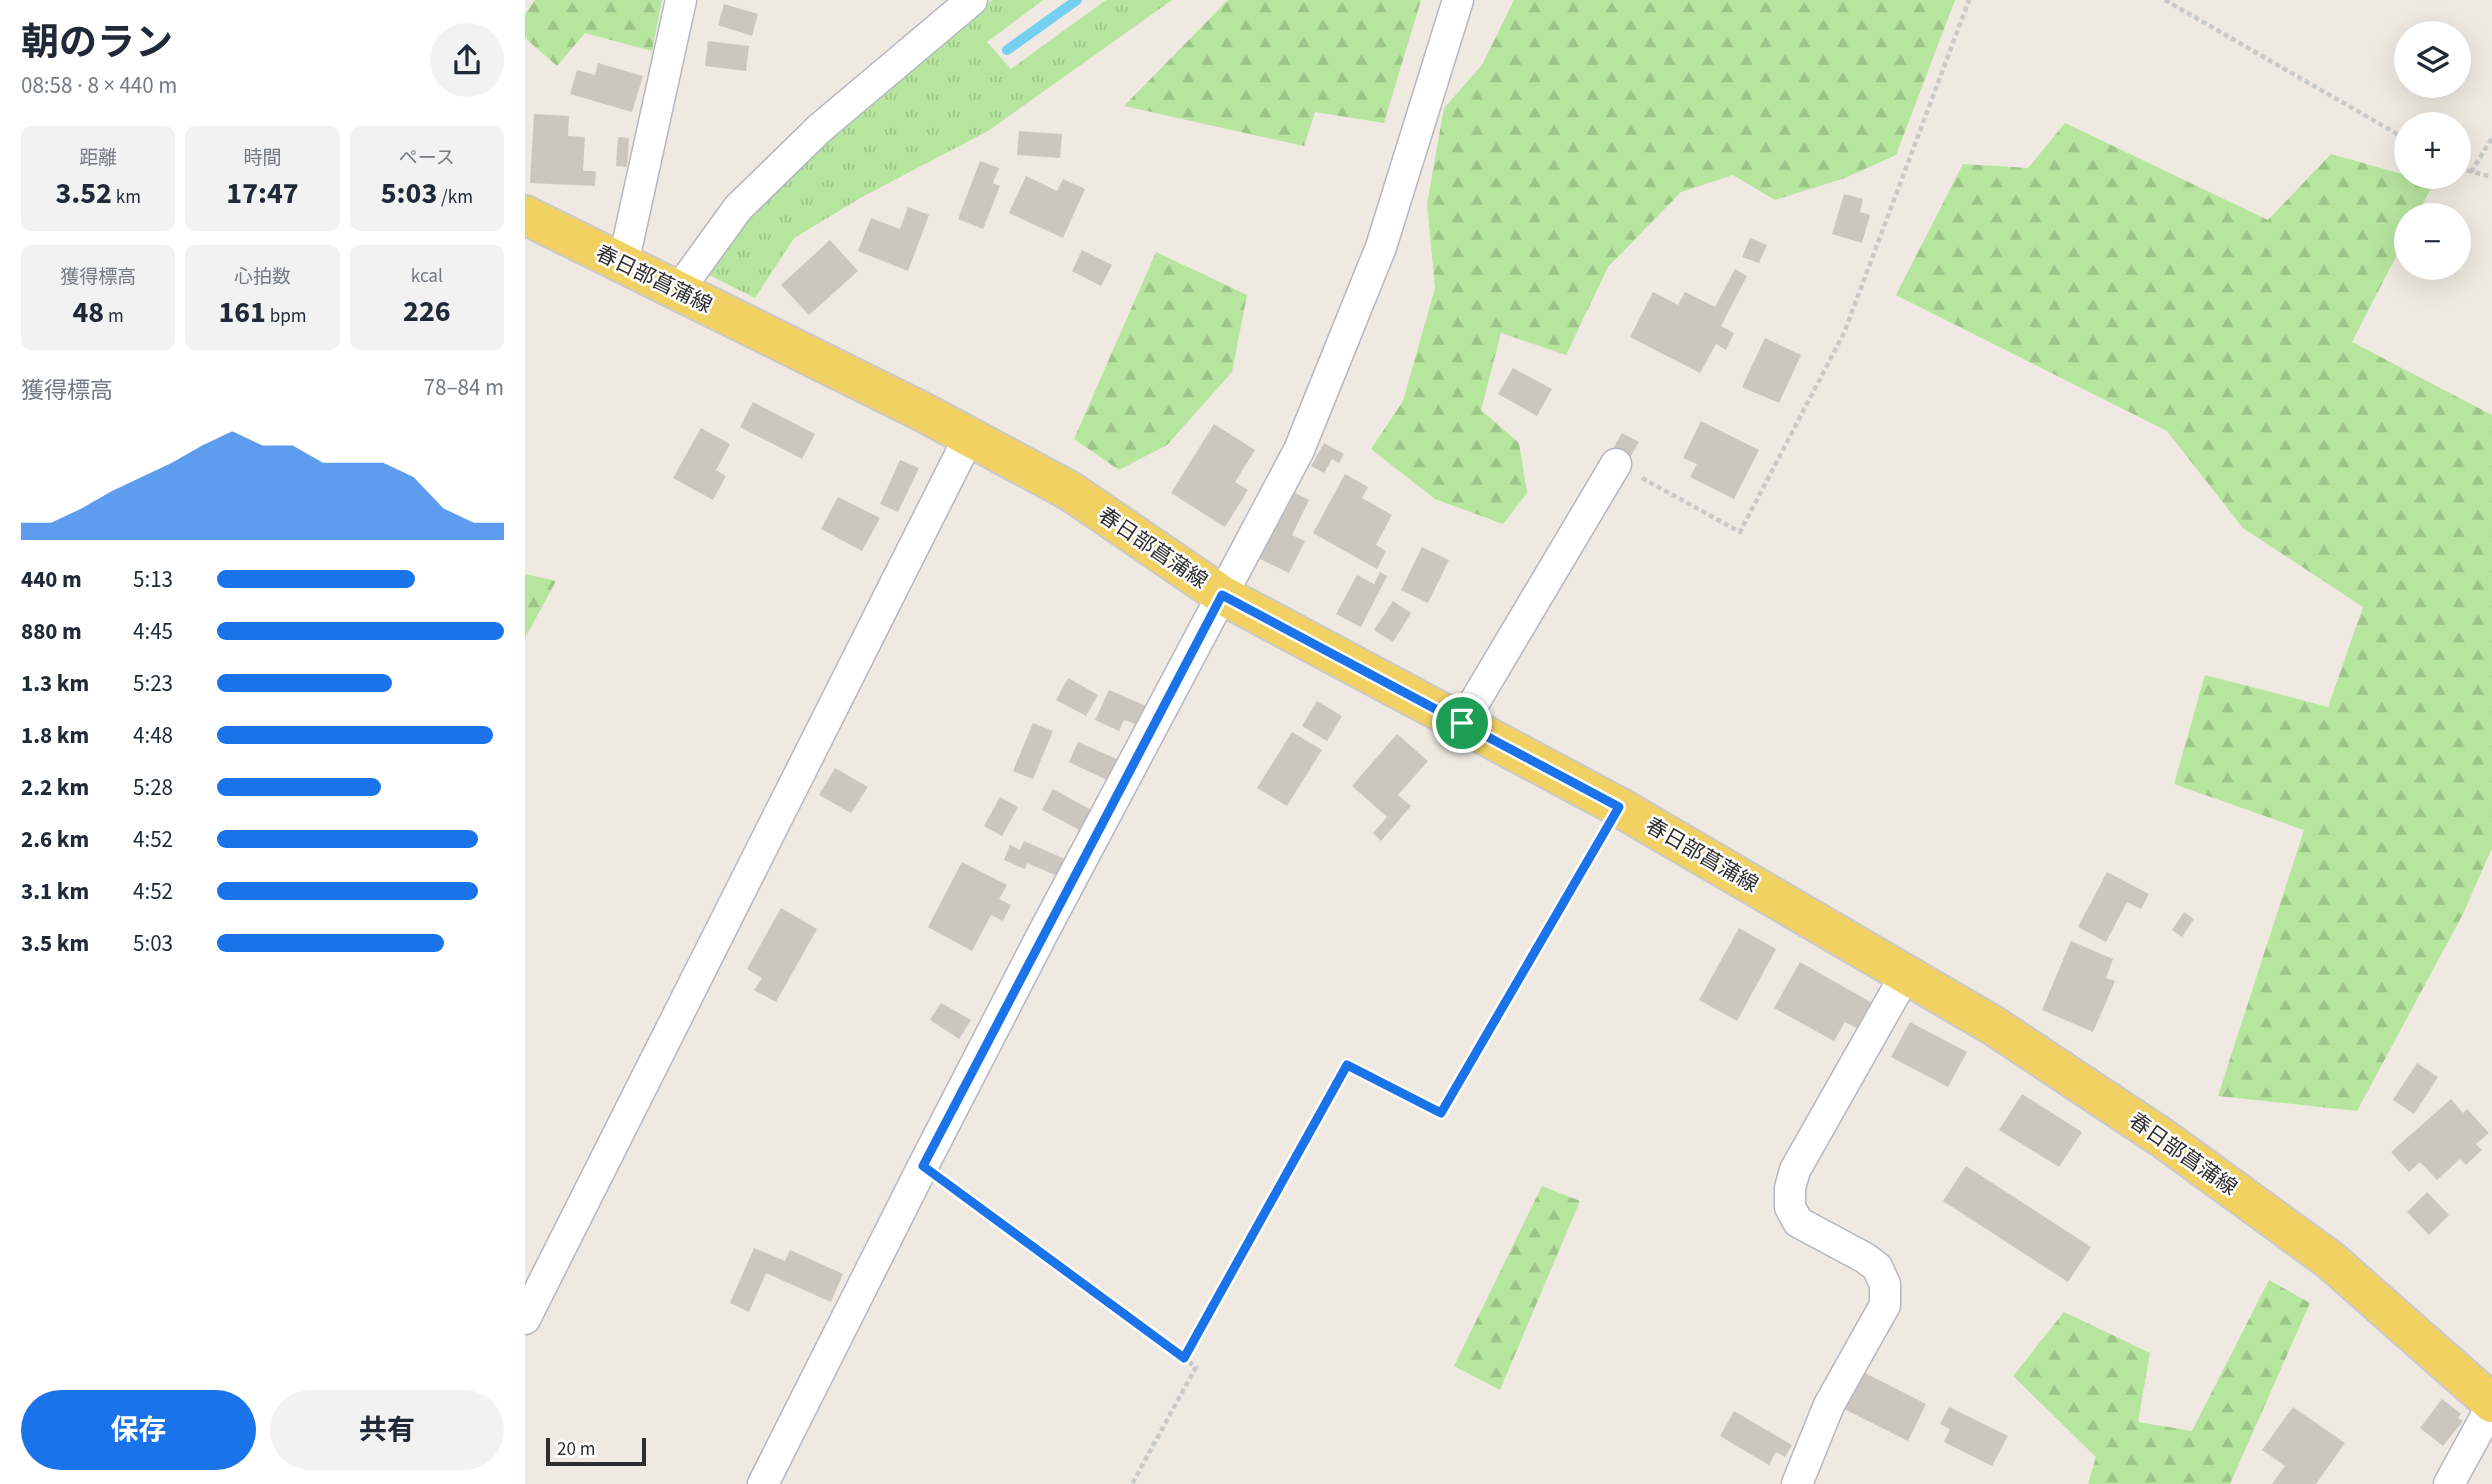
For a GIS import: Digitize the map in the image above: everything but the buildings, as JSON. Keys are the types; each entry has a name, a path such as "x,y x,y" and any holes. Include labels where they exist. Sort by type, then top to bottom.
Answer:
{"main road":[{"name":"春日部菖蒲線","path":"525,215 921,411 1070,491 1222,595 1619,807 1994,1026 2153,1132 2319,1252 2492,1404"}],"street":[{"path":"623,264 681,0"},
{"path":"678,291 738,208 820,128 972,0"},
{"path":"763,1484 923,1166 1299,450 1381,247 1458,0"},
{"path":"525,1319 969,437"},
{"path":"1462,723 1616,464"},
{"path":"1797,1484 1829,1405 1885,1305 1885,1284 1877,1266 1798,1222 1790,1207 1790,1188 1794,1170 1906,974"},
{"path":"2449,1484 2492,1404"}],"path":[{"path":"1616,464 1740,532 1844,333 1969,0"},
{"path":"2165,0 2394,132"},
{"path":"2492,138 2471,172 2492,177"},
{"path":"1184,1358 1347,1065 1441,1113 1619,807"},
{"path":"923,1166 1196,1367 1132,1484"}],"green space":[{"path":"535,0 662,0 652,51 585,33 557,66 525,38 525,14"},
{"path":"992,0 1043,0 987,42 1011,69 1106,0 1172,0 988,131 862,197 794,238 755,298 699,270 824,137"},
{"path":"1228,0 1421,0 1384,123 1315,112 1304,146 1124,106"},
{"path":"1514,0 1955,0 1896,155 1845,178 1775,200 1733,175 1681,192 1608,267 1566,355 1501,333 1481,410 1519,443 1527,493 1503,524 1435,499 1371,449 1403,401 1435,288 1427,204 1444,108 1482,65"},
{"path":"2065,123 2268,220 2331,154 2394,172 2394,189 2431,189 2423,203 2394,203 2394,260 2352,342 2492,415 2492,848 2463,914 2357,1111 2218,1096 2304,830 2174,784 2205,675 2328,707 2363,607 2243,528 2167,431 1896,295 1963,164 2028,168"},
{"path":"1156,252 1247,295 1232,372 1167,445 1119,470 1074,439"},
{"path":"525,574 556,581 525,638"},
{"path":"1542,1186 1580,1201 1500,1390 1454,1366"},
{"path":"2269,1280 2310,1303 2230,1484 2088,1484 2096,1457 2013,1376 2064,1312 2150,1353 2138,1422 2192,1431"}],"waterway":[{"path":"1007,50 1077,0"}],"route":[{"path":"1222,595 1462,723 1619,807 1441,1113 1347,1065 1184,1358 923,1166 1222,595"}]}
